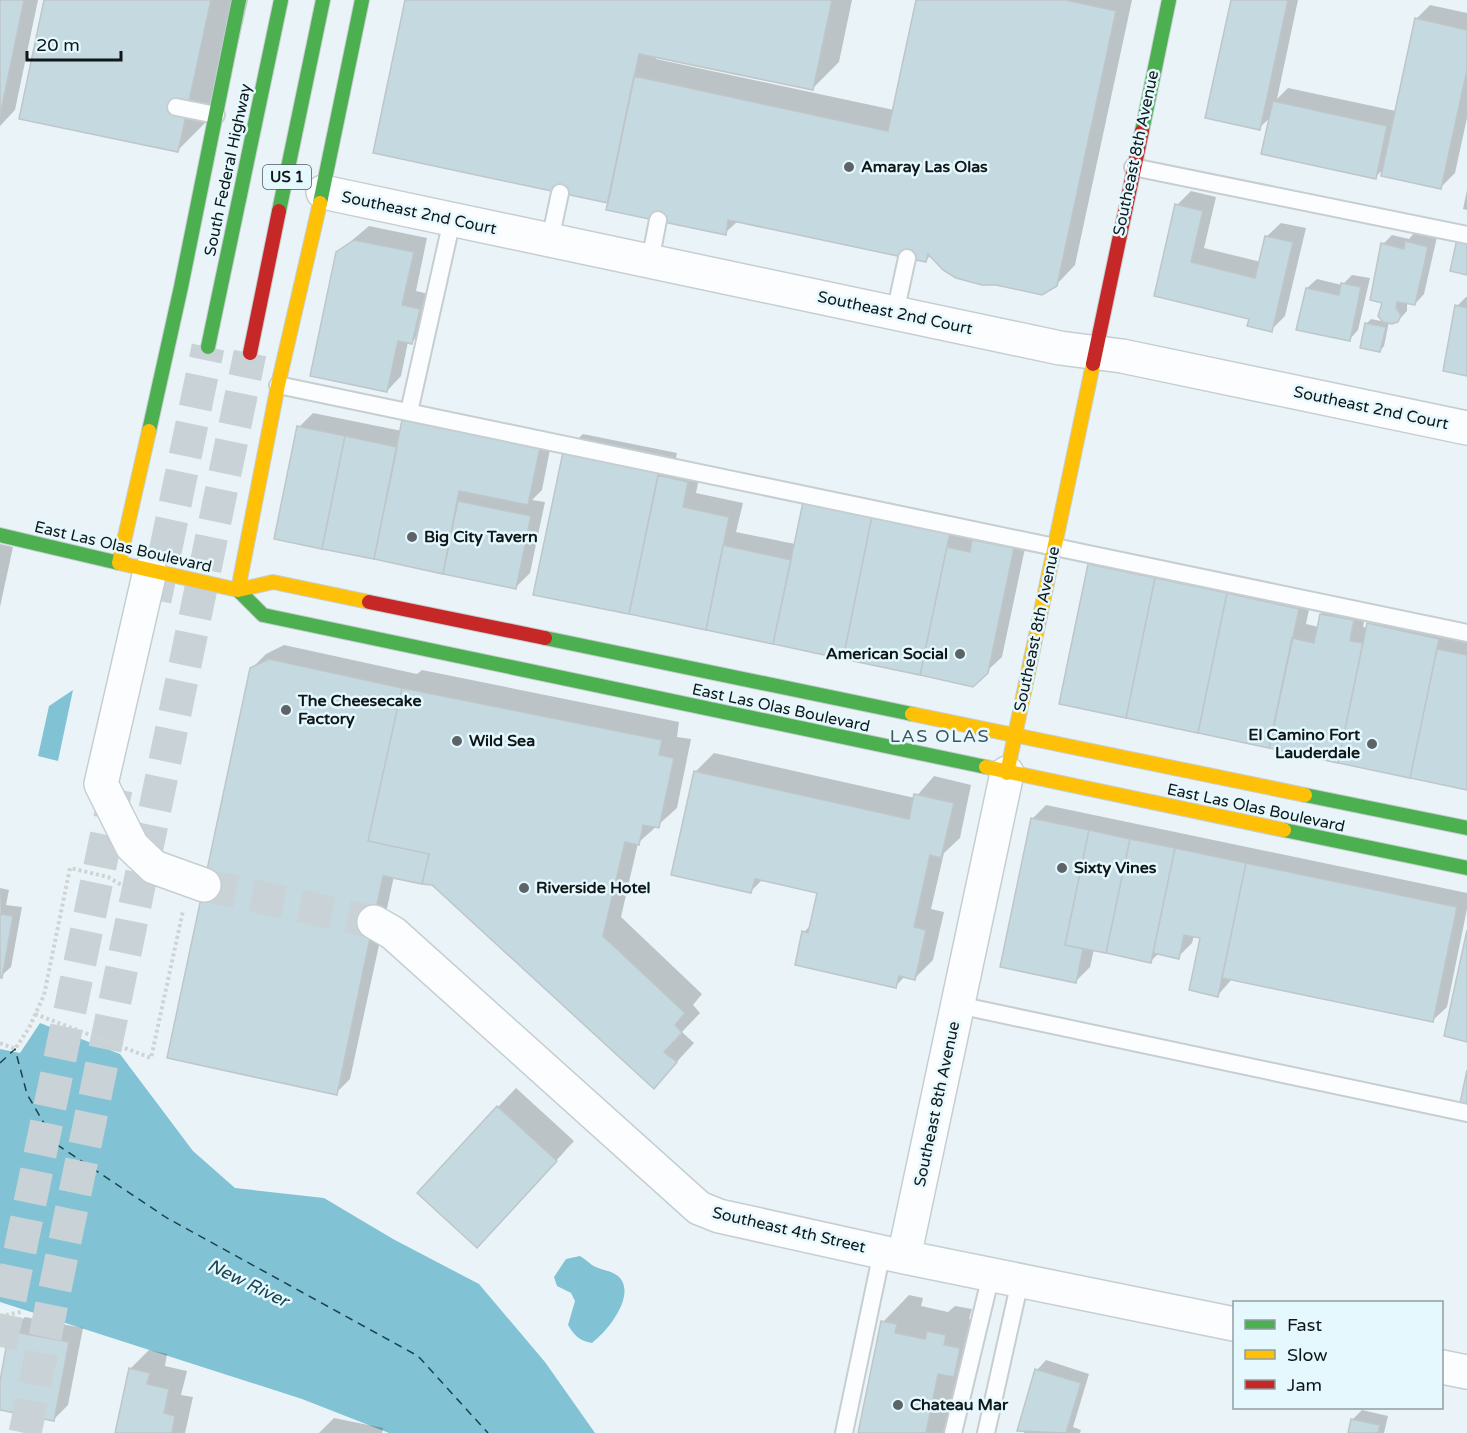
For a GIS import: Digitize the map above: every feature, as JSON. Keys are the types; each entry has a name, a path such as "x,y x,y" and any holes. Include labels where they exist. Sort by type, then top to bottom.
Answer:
{"main road":[{"path":"135,567 182,287 239,0"},
{"name":"South Federal Highway","path":"208,347 281,0"},
{"name":"US 1","path":"250,353 323,0"},
{"path":"238,590 278,385 323,192 363,0"},
{"name":"Southeast 8th Avenue","path":"1007,773 1169,0"},
{"name":"East Las Olas Boulevard","path":"0,535 238,590 273,582 1467,828"},
{"name":"East Las Olas Boulevard","path":"238,590 263,615 1467,868"}],"street":[{"name":"Southeast 2nd Court","path":"323,192 1060,348 1094,352 1467,428"},
{"path":"135,567 101,784 132,846 154,867 194,895"},
{"name":"Southeast 8th Avenue","path":"893,1254 958,1005 1007,773"},
{"name":"Southeast 4th Street","path":"374,922 393,933 699,1208 719,1216 893,1254 1233,1324"},
{"path":"1443,1366 1467,1372"}],"lane":[{"path":"176,107 216,115"},
{"path":"1133,167 1467,235"},
{"path":"550,240 560,193"},
{"path":"409,412 452,220"},
{"path":"650,261 658,220"},
{"path":"896,313 907,258"},
{"path":"278,385 1467,633"},
{"path":"958,1005 1467,1113"},
{"path":"844,1433 893,1254"},
{"path":"954,1433 1005,1278"},
{"path":"986,1433 1005,1278"}],"path":[{"path":"0,1043 15,1049 44,995 70,868 108,877 125,888"},
{"path":"35,1014 151,1058 194,895"},
{"path":"0,1316 21,1312"}],"water":[{"path":"73,690 58,761 38,756 49,706"},
{"name":"New River","path":"40,1023 120,1054 193,1151 235,1188 324,1198 393,1239 479,1284 545,1362 595,1433 389,1433 302,1399 0,1302 0,1049 20,1053"},
{"path":"580,1256 595,1267 612,1272 623,1284 623,1302 618,1312 612,1322 592,1343 584,1341 572,1332 568,1325 575,1301 571,1293 557,1286 554,1277 566,1259"}],"building":[{"path":"0,0 24,0 0,116"},
{"path":"44,0 211,0 178,152 19,119"},
{"path":"405,0 832,0 813,90 639,54 608,203 373,153"},
{"name":"Amaray Las Olas","path":"916,0 1066,0 1116,11 1057,286 1042,295 996,285 982,285 956,278 943,270 928,254 926,262 728,220 726,235 606,210 634,76 888,131"},
{"path":"1231,0 1288,0 1260,130 1205,118"},
{"path":"1415,18 1467,30 1467,70 1441,189 1381,176"},
{"path":"1273,101 1387,126 1376,179 1261,154"},
{"path":"1175,204 1203,211 1191,262 1255,278 1265,236 1293,242 1272,332 1247,326 1249,319 1154,296"},
{"path":"1457,239 1467,241 1467,275 1450,271"},
{"path":"354,240 414,252 402,305 420,309 412,344 398,341 387,392 310,376 336,252"},
{"path":"1405,241 1428,247 1415,305 1397,302 1396,308 1401,315 1398,322 1392,324 1383,322 1378,316 1382,303 1370,300 1381,243 1404,249"},
{"path":"1341,283 1361,287 1350,341 1296,330 1306,288 1339,295"},
{"path":"1455,305 1467,308 1467,376 1443,371"},
{"path":"1365,323 1386,327 1380,352 1360,348"},
{"path":"402,420 540,448 528,505 459,491 443,574 374,559"},
{"path":"297,426 345,436 322,549 274,539"},
{"path":"345,436 397,447 374,559 322,549"},
{"path":"563,452 659,472 629,614 533,595"},
{"path":"658,475 688,482 683,507 729,517 706,630 629,614"},
{"path":"458,501 531,516 516,589 443,574"},
{"path":"803,502 872,516 843,659 773,644"},
{"path":"872,516 950,532 920,675 843,659"},
{"path":"972,540 1014,548 988,673 973,687 920,675 947,547 970,552"},
{"path":"723,545 791,560 773,644 706,630"},
{"path":"1088,564 1155,578 1126,718 1059,704"},
{"path":"1155,578 1227,593 1198,733 1126,718"},
{"path":"1227,593 1299,609 1269,748 1198,733"},
{"path":"1320,614 1354,620 1350,641 1363,643 1338,763 1269,748 1292,638 1314,643"},
{"path":"1367,623 1439,639 1410,778 1338,763"},
{"path":"1437,649 1467,655 1467,790 1410,778"},
{"path":"269,659 402,688 368,841 429,854 422,884 383,876 337,1095 167,1058 250,668"},
{"name":"Riverside Hotel","path":"402,688 662,740 659,755 674,758 659,828 643,825 639,845 625,842 603,936 685,1013 675,1025 682,1033 664,1052 677,1062 654,1089 432,885 422,884 429,854 368,841"},
{"path":"694,771 909,819 914,794 954,803 941,858 930,855 914,927 926,930 915,980 899,976 896,988 795,965 802,931 808,933 817,893 755,879 751,893 671,875"},
{"path":"1031,818 1089,830 1065,945 1083,949 1076,983 1000,967"},
{"path":"1089,830 1130,839 1106,953 1065,945"},
{"path":"1130,839 1175,848 1151,963 1106,953"},
{"path":"1175,848 1246,863 1218,997 1189,990 1200,938 1184,935 1179,959 1153,953"},
{"path":"1246,863 1457,907 1433,1022 1222,978"},
{"path":"0,914 13,916 2,978 0,978"},
{"path":"1467,930 1467,1042 1444,1036"},
{"path":"1467,1070 1467,1104 1460,1103"},
{"path":"497,1106 557,1161 477,1248 417,1193"},
{"name":"Chateau Mar","path":"881,1321 897,1324 895,1333 925,1339 927,1331 946,1335 944,1345 960,1348 954,1377 938,1374 926,1433 858,1433"},
{"path":"9,1331 69,1342 54,1421 0,1410 0,1381"},
{"path":"129,1368 150,1373 147,1384 169,1389 164,1413 175,1416 172,1433 115,1433"},
{"path":"1035,1369 1081,1383 1066,1433 1017,1431"},
{"path":"1351,1419 1380,1425 1378,1433 1348,1433"}],"ferry route":[{"path":"0,1063 15,1049 27,1094 56,1144 167,1218 418,1356 488,1433"}],"tunnel":[{"path":"155,600 208,347"},
{"path":"25,1433 250,353"},
{"path":"0,1347 116,789"},
{"path":"204,885 374,922"}],"traffic: fast":[{"path":"149,431 181,287 239,0"},
{"path":"208,347 281,0"},
{"path":"279,211 323,0"},
{"path":"320,203 362,0"},
{"path":"1142,131 1169,0"},
{"path":"0,535 119,563"},
{"path":"238,590 263,615 986,767"},
{"path":"545,638 912,714"},
{"path":"1305,795 1467,828"},
{"path":"1284,830 1467,868"}],"traffic: slow":[{"path":"238,590 278,385 320,203"},
{"path":"1007,773 1093,364"},
{"path":"149,431 119,563 238,590 273,582 369,602"},
{"path":"912,714 1305,795"},
{"path":"986,767 1284,830"}],"traffic: jam":[{"path":"1093,364 1142,131"},
{"path":"250,353 279,211"},
{"path":"369,602 545,638"}],"place":[{"name":"Amaray Las Olas","path":"849,167"},
{"name":"Big City Tavern","path":"412,537"},
{"name":"American Social","path":"960,654"},
{"name":"The Cheesecake Factory","path":"286,710"},
{"name":"Wild Sea","path":"457,741"},
{"name":"El Camino Fort Lauderdale","path":"1372,744"},
{"name":"Sixty Vines","path":"1062,868"},
{"name":"Riverside Hotel","path":"524,888"},
{"name":"Chateau Mar","path":"898,1405"}],"district":[{"name":"LAS OLAS","path":"940,736"}]}
